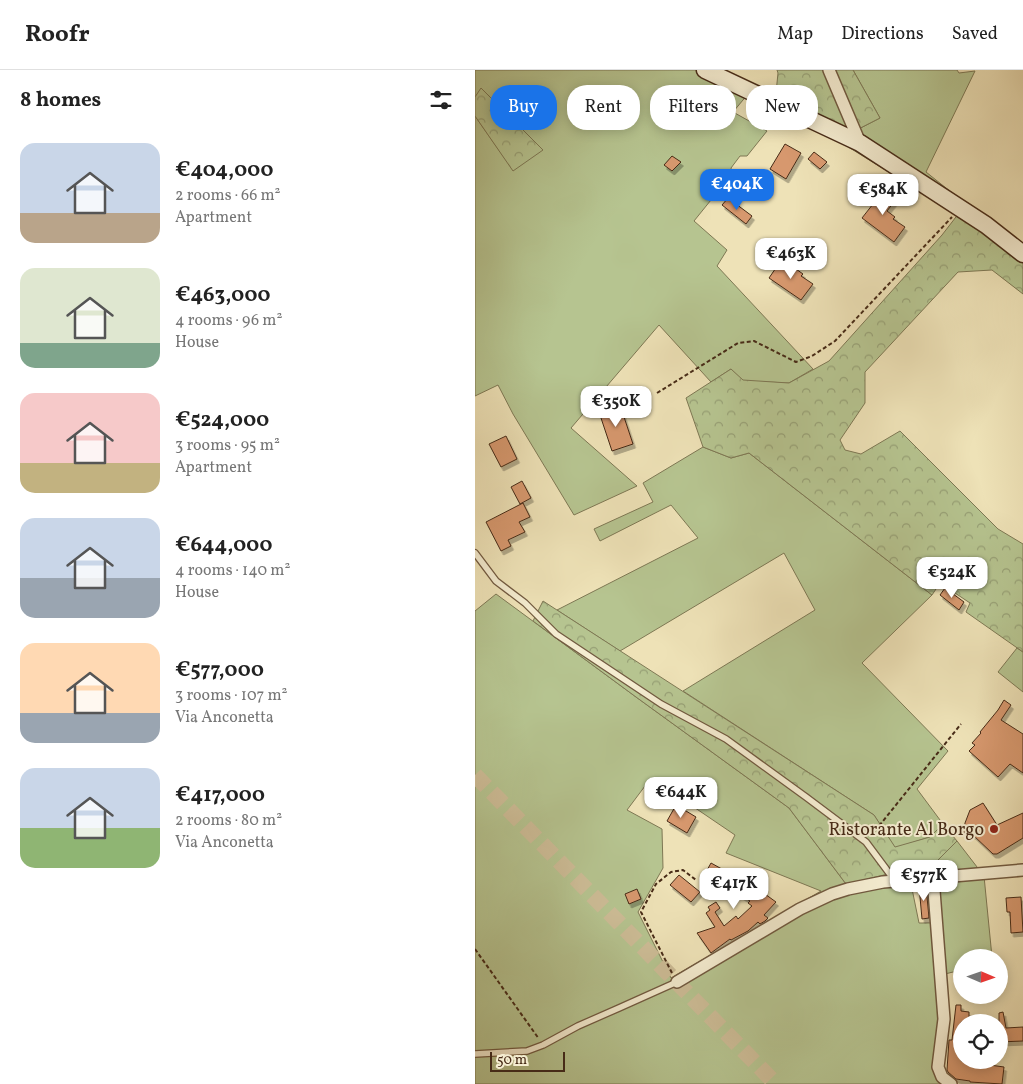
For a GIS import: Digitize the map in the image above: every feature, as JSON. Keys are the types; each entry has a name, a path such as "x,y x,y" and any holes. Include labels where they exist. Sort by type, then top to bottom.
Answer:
{"street":[{"path":"705,70 860,143 986,225 1023,254"},
{"path":"829,70 860,143"},
{"path":"677,982 816,900 848,889 895,881 1023,870"},
{"path":"933,878 944,1019 938,1067 942,1077 951,1084"}],"lane":[{"path":"475,553 496,581 525,603 556,634 661,704 726,739 866,842 895,881"},
{"path":"475,1054 527,1051 677,982"}],"path":[{"path":"657,393 739,343 754,341 796,362 812,356 835,341 960,208"},
{"path":"866,842 961,724"},
{"path":"677,982 641,912 656,884 671,872 683,870 696,880"},
{"path":"475,949 543,1045"}],"green space":[{"path":"475,70 710,70 746,85 746,96 736,108 736,85 650,85 650,130 736,130 736,114 746,119 746,130 767,131 747,156 740,156 731,168 732,174 694,221 727,250 717,266 813,369 789,383 743,381 731,369 711,382 659,325 571,428 637,486 574,515 513,414 498,385 475,396 475,116 513,170 497,130 557,130 557,85 490,85 490,112 481,89 475,97"},
{"path":"777,70 853,70 880,118 837,140 818,128 818,85 777,85"},
{"path":"853,70 957,70 959,73 975,71 926,172 966,204 958,215 837,140 880,118"},
{"path":"481,88 490,97 490,130 523,130 543,150 513,171 475,116 475,97"},
{"path":"966,204 1023,248 1023,294 992,270 958,272 865,372 865,403 840,440 845,450 861,454 900,431 998,529 1023,544 1023,652 966,612 970,603 940,583 932,595 749,453 731,458 703,447 686,398 731,369 743,380 789,383 829,361 942,235"},
{"path":"703,447 731,458 749,453 932,595 862,663 948,751 917,789 943,824 930,837 895,848 874,815 683,691 815,610 784,553 620,651 557,610 698,538 671,505 600,541 594,529 653,502 643,483"},
{"path":"496,594 789,808 846,884 935,863 957,841 984,876 991,949 953,949 953,972 941,975 942,1065 950,1084 475,1084 475,611","holes":["651,778 735,835 726,853 821,891 671,978 638,912 663,868 662,829 627,810","934,878 937,923 919,923 910,879"]},
{"path":"543,601 874,815 895,847 930,837 943,824 957,841 935,863 846,884 789,808 533,621"},
{"path":"1017,648 1023,652 1023,692 998,672"}],"building":[{"path":"785,144 801,153 786,179 770,169"},
{"path":"814,152 827,162 820,169 808,159"},
{"path":"672,156 681,162 672,171 664,165"},
{"path":"876,188 894,202 887,211 895,217 893,219 905,227 894,242 862,218 873,204 868,200"},
{"path":"728,198 752,216 746,224 722,205"},
{"path":"782,259 803,274 801,276 813,284 801,300 769,278"},
{"path":"620,405 633,444 612,451 599,412"},
{"path":"506,436 517,459 501,467 489,444"},
{"path":"522,481 531,498 520,504 511,487"},
{"path":"523,503 530,517 519,522 525,532 508,540 511,546 501,551 486,522"},
{"path":"945,588 964,602 959,610 940,595"},
{"path":"1004,700 1011,705 1001,720 1023,734 1023,773 1010,764 998,777 969,751 975,745 972,743"},
{"name":"Ristorante Al Borgo","path":"983,803 997,825 1023,813 1023,838 997,854 993,854 973,835 964,833 965,823 970,810"},
{"path":"676,805 696,817 687,833 667,821"},
{"path":"711,863 758,889 776,902 764,915 768,918 765,921 760,924 758,922 748,931 730,939 711,953 697,933 715,927 706,913 710,910 708,907 716,902 720,908 715,912 724,926 736,916 738,919 752,906 748,903 750,901 708,877 709,874 706,872"},
{"path":"679,875 700,892 691,902 670,885"},
{"path":"919,886 926,886 929,918 922,919"},
{"path":"637,889 641,899 629,904 625,894"},
{"path":"1021,897 1023,932 1011,933 1010,912 1007,912 1006,898"},
{"path":"956,1005 961,1005 961,1011 969,1012 969,1014 955,1014"},
{"path":"1023,1027 1023,1041 1008,1042 1008,1028"},
{"path":"953,1031 953,1069 1004,1069 1002,1084 956,1079 948,1072 949,1040 952,1040"}],"tunnel":[{"path":"475,775 776,1084"}],"place":[{"name":"Ristorante Al Borgo","path":"994,829"}]}
